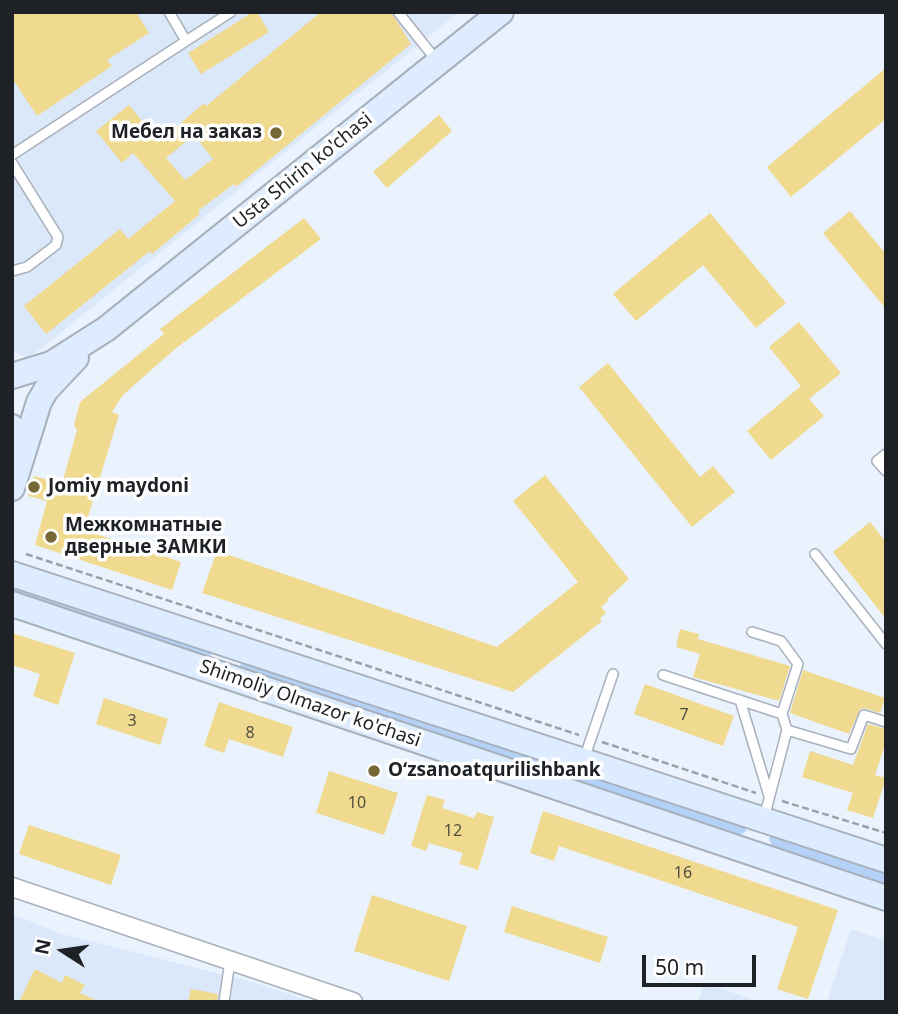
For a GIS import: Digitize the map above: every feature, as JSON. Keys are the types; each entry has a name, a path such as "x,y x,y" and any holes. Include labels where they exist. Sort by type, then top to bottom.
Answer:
{"main road":[{"name":"Usta Shirin ko'chasi","path":"12,376 51,364 106,329 501,12"},
{"name":"Usta Shirin ko'chasi","path":"20,463 34,414 46,390 106,329"},
{"path":"12,427 20,463 12,488"},
{"name":"Shimoliy Olmazor ko'chasi","path":"19,564 229,645 588,746 766,808 886,860"},
{"name":"Shimoliy Olmazor ko'chasi","path":"12,604 886,898"},
{"path":"220,674 229,645"},
{"path":"753,854 766,808"}],"street":[{"path":"12,887 353,1002"}],"lane":[{"path":"169,12 186,41"},
{"path":"12,155 232,12"},
{"path":"398,12 438,62"},
{"path":"12,163 58,241 27,267 12,271"},
{"path":"886,454 877,461 886,471"},
{"path":"815,554 886,644"},
{"path":"752,632 781,641 798,664 782,713 787,730 766,808"},
{"path":"588,746 613,674"},
{"path":"663,675 782,713"},
{"path":"740,700 766,808"},
{"path":"787,730 851,749 864,715 886,722"},
{"path":"224,1002 230,961"}],"path":[{"path":"19,564 588,746 766,808 886,833"}],"shaded area":[{"path":"12,12 459,12 29,358 12,352"},
{"path":"15,584 211,651 211,655 209,658 12,594"},
{"path":"242,659 746,826 746,831 740,835 239,670"},
{"path":"771,835 886,870 886,885 772,847 769,838"},
{"path":"12,914 62,934 249,981 313,1002 12,1002"},
{"path":"851,929 886,941 886,1002 827,1002"},
{"path":"704,983 760,1002 698,1002"}],"building":[{"path":"12,12 136,12 149,33 107,60 112,66 37,116 12,78"},
{"path":"257,12 269,32 201,74 188,53"},
{"path":"321,12 391,12 411,44 236,187 234,184 198,211 200,214 152,254 150,251 46,334 24,306 120,229 128,239 175,201 133,153 122,163 96,131 129,105 159,142 204,103 206,106","holes":["194,135 213,159 185,180 166,158"]},
{"path":"886,68 886,119 791,197 767,167"},
{"path":"439,115 452,131 387,188 373,172"},
{"path":"850,211 886,254 886,309 823,233"},
{"path":"710,213 786,303 756,328 703,265 636,321 613,294"},
{"path":"304,218 321,239 175,349 123,395 112,412 119,415 84,530 181,562 172,590 35,545 47,501 28,496 34,476 62,484 77,430 74,425 80,402 164,334 160,329"},
{"path":"799,322 841,373 809,399 824,416 771,460 747,431 801,386 769,347"},
{"path":"608,363 700,477 713,466 735,492 692,527 579,387"},
{"path":"545,475 629,579 601,607 606,613 600,618 602,621 513,692 202,593 217,551 497,647 578,582 513,501"},
{"path":"870,522 886,542 886,619 833,552"},
{"path":"680,629 699,634 698,639 790,666 779,701 693,677 700,654 676,647"},
{"path":"12,633 75,653 58,705 33,696 40,674 12,665"},
{"path":"803,670 885,698 880,713 860,709 849,734 790,713"},
{"path":"645,684 734,716 723,746 634,714"},
{"path":"104,698 168,719 160,745 96,724"},
{"path":"219,702 293,727 283,757 229,739 224,753 204,746"},
{"path":"868,724 886,729 886,742 875,775 886,778 873,818 847,810 853,793 802,777 810,751 853,765"},
{"path":"329,771 398,793 384,835 316,813"},
{"path":"427,795 445,800 442,808 474,818 477,812 494,817 478,870 459,864 463,853 429,843 426,851 411,846"},
{"path":"543,811 838,910 808,999 777,989 798,927 559,846 554,861 530,853"},
{"path":"29,825 121,855 111,885 19,854"},
{"path":"372,895 467,926 449,981 354,951"},
{"path":"512,906 608,937 600,963 504,932"},
{"path":"35,969 62,983 65,975 85,985 80,993 100,1002 19,1002"},
{"path":"191,989 218,994 217,1002 188,1002"}],"place":[{"name":"Мебел на заказ","path":"276,133"},
{"name":"Jomiy maydoni","path":"34,487"},
{"name":"Межкомнатные дверные ЗАМКИ","path":"51,537"},
{"name":"Oʻzsanoatqurilishbank","path":"374,771"}]}
